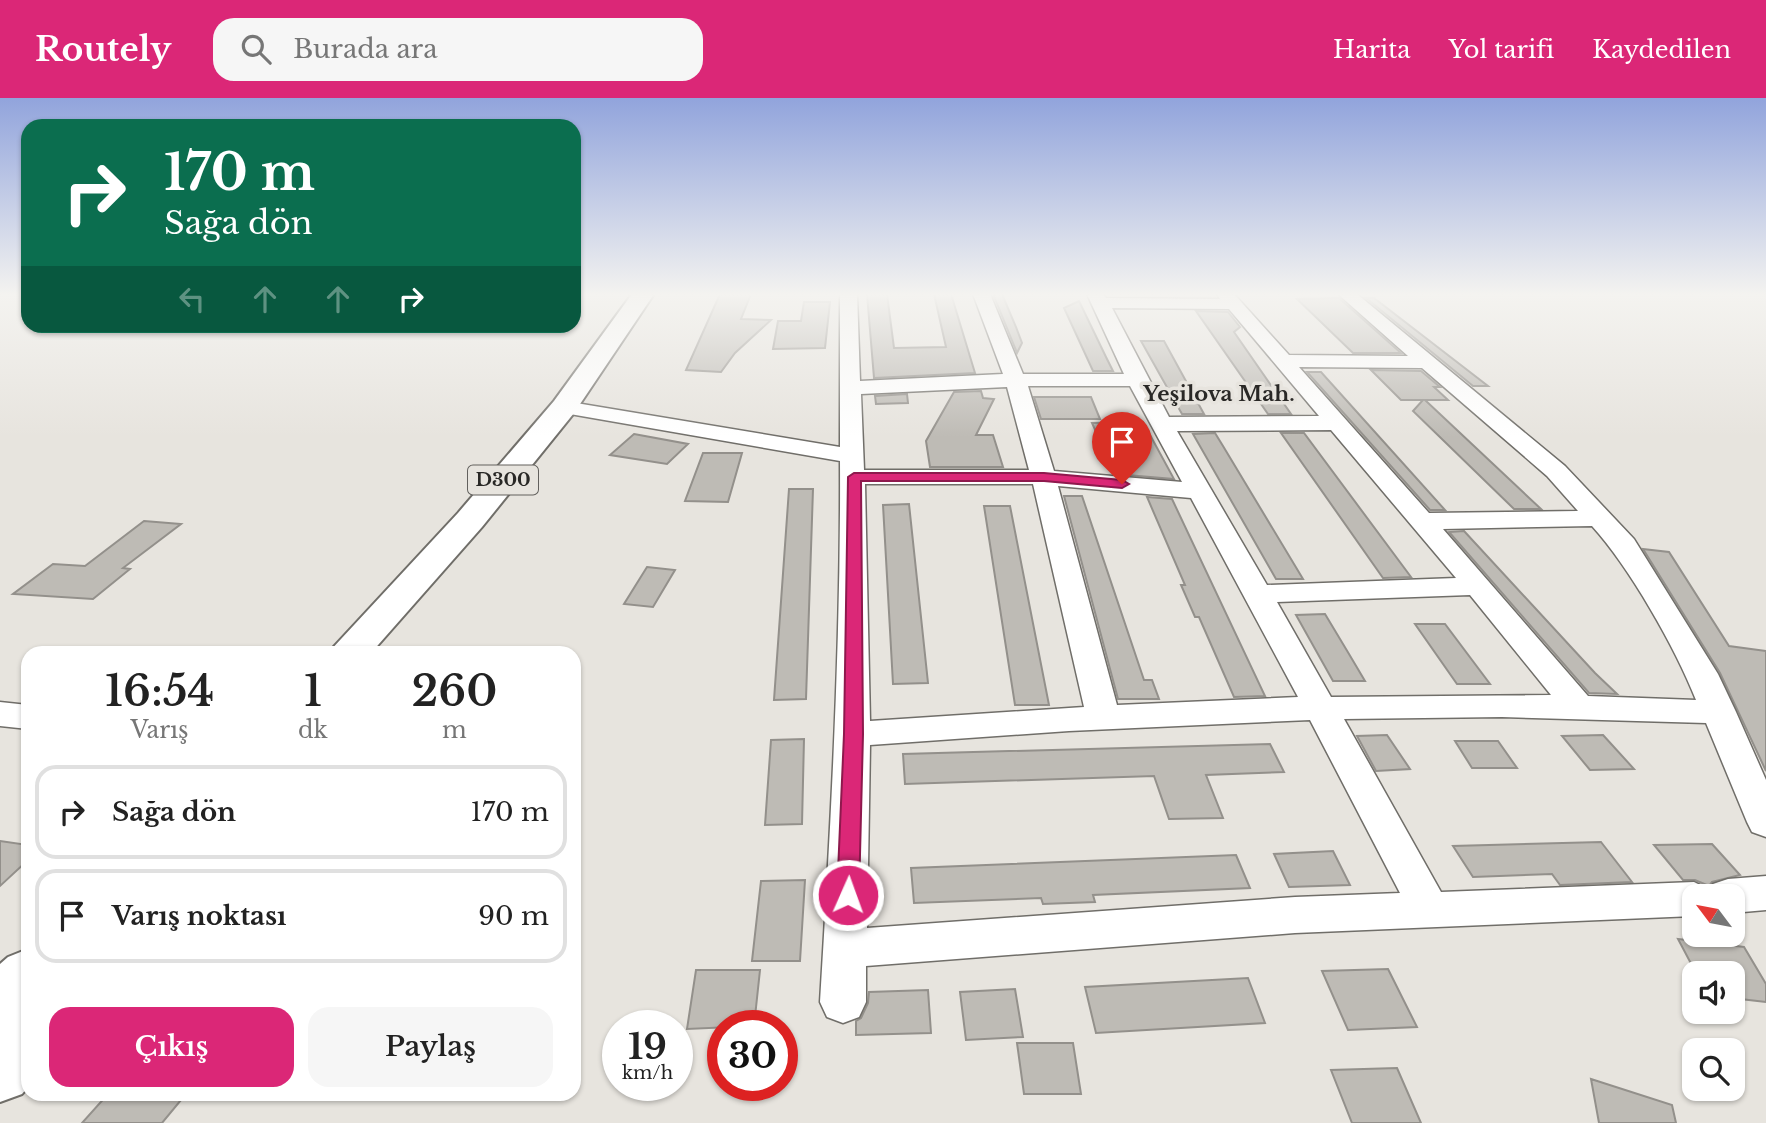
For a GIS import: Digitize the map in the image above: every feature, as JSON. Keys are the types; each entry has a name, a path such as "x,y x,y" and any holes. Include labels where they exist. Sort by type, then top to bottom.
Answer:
{"highway":[{"name":"D300","path":"390,646 501,523 577,408 615,342"},
{"name":"D300","path":"354,646 577,408 627,342"},
{"path":"0,1002 21,982"},
{"path":"0,1072 21,1050"}],"street":[{"path":"843,1002 853,734 854,467 850,342"},
{"path":"1000,342 1026,408 1103,715"},
{"path":"1119,342 1137,380 1164,424 1288,651 1323,708 1430,909"},
{"path":"1268,342 1576,704"},
{"path":"1404,342 1556,471 1624,545 1702,674 1766,822"},
{"path":"1285,361 1428,362"},
{"path":"852,388 1015,380 1137,380"},
{"path":"577,408 854,467 1044,477 1200,491"},
{"path":"1164,424 1338,423"},
{"path":"1423,521 1599,517"},
{"path":"1258,594 1478,586"},
{"path":"853,734 1103,715 1323,708 1576,704 1718,712"},
{"path":"0,714 21,716"},
{"path":"1745,895 1766,893"},
{"path":"846,949 1295,915 1682,899"}],"building":[{"path":"699,342 747,342 721,372 686,370"},
{"path":"774,342 826,342 825,348 773,349"},
{"path":"871,342 893,342 894,348 946,347 945,342 966,342 975,373 874,378"},
{"path":"1012,342 1022,342 1022,343 1017,353"},
{"path":"1080,342 1099,342 1113,371 1093,371"},
{"path":"1141,342 1164,342 1204,414 1182,414"},
{"path":"1218,342 1241,342 1291,414 1268,414"},
{"path":"1341,342 1388,342 1401,353 1353,353"},
{"path":"1419,342 1431,342 1488,386 1473,386"},
{"path":"1371,370 1421,371 1440,387 1434,387 1448,400 1425,400 1541,509 1514,509 1413,411 1423,400 1401,400"},
{"path":"1307,372 1321,372 1445,510 1430,510"},
{"path":"981,391 983,398 994,399 976,435 993,435 1003,467 930,467 926,441 954,392"},
{"path":"907,394 908,403 876,404 875,396"},
{"path":"1034,397 1091,397 1100,419 1041,419"},
{"path":"1143,422 1174,479 1115,474 1092,423"},
{"path":"1215,433 1303,579 1276,579 1193,434"},
{"path":"1281,433 1304,433 1411,577 1383,578"},
{"path":"634,434 688,444 667,464 610,455"},
{"path":"703,453 742,453 728,502 685,501"},
{"path":"789,489 813,489 806,699 774,700"},
{"path":"1064,496 1082,496 1144,680 1152,680 1159,699 1118,699"},
{"path":"1147,497 1172,499 1265,696 1234,697 1199,617 1195,617 1181,585 1185,585"},
{"path":"909,504 928,683 893,684 883,505"},
{"path":"984,506 1010,506 1049,705 1015,705"},
{"path":"144,521 181,524 123,568 130,569 93,599 13,594 53,564 85,566"},
{"path":"1464,531 1617,694 1589,693 1449,532"},
{"path":"1643,549 1669,552 1729,646 1766,651 1766,771 1720,673"},
{"path":"647,567 675,570 653,607 624,604"},
{"path":"1325,614 1365,681 1333,681 1296,615"},
{"path":"1415,624 1445,624 1490,684 1457,684"},
{"path":"1387,735 1410,769 1376,771 1357,736"},
{"path":"1603,735 1634,769 1590,770 1562,736"},
{"path":"804,739 802,824 765,825 771,740"},
{"path":"1455,741 1498,741 1517,768 1472,768"},
{"path":"1270,744 1284,772 1206,775 1223,818 1169,819 1154,776 905,784 903,754"},
{"path":"0,841 21,844 21,866 0,886"},
{"path":"1601,842 1632,882 1560,885 1552,874 1473,877 1453,846"},
{"path":"1712,844 1740,875 1710,884 1683,880 1654,845"},
{"path":"1333,851 1350,885 1289,887 1274,854"},
{"path":"1236,855 1250,888 1093,895 1095,902 1043,904 1041,898 914,903 911,868"},
{"path":"805,880 800,961 752,961 761,881"},
{"path":"1682,947 1744,947 1766,984 1766,1002 1745,1000 1745,961 1690,961"},
{"path":"1388,969 1417,1027 1348,1030 1322,971"},
{"path":"696,970 760,970 756,1010 707,1010 707,1028 693,1029 693,1010 690,1010"},
{"path":"1248,978 1265,1023 1096,1033 1085,987"},
{"path":"1015,989 1023,1037 966,1040 960,992"},
{"path":"928,990 931,1033 856,1035 856,1021 861,1018 868,1003 869,992"},
{"path":"1017,1043 1073,1043 1081,1094 1024,1094"},
{"path":"1397,1068 1421,1123 1352,1123 1331,1070"},
{"path":"1591,1079 1672,1105 1676,1123 1599,1123"},
{"path":"102,1101 180,1101 162,1123 82,1123"}],"district":[{"name":"Yeşilova Mah.","path":"1219,394"}],"route":[{"path":"848,895 853,734 854,477 1044,477 1122,484"}]}
